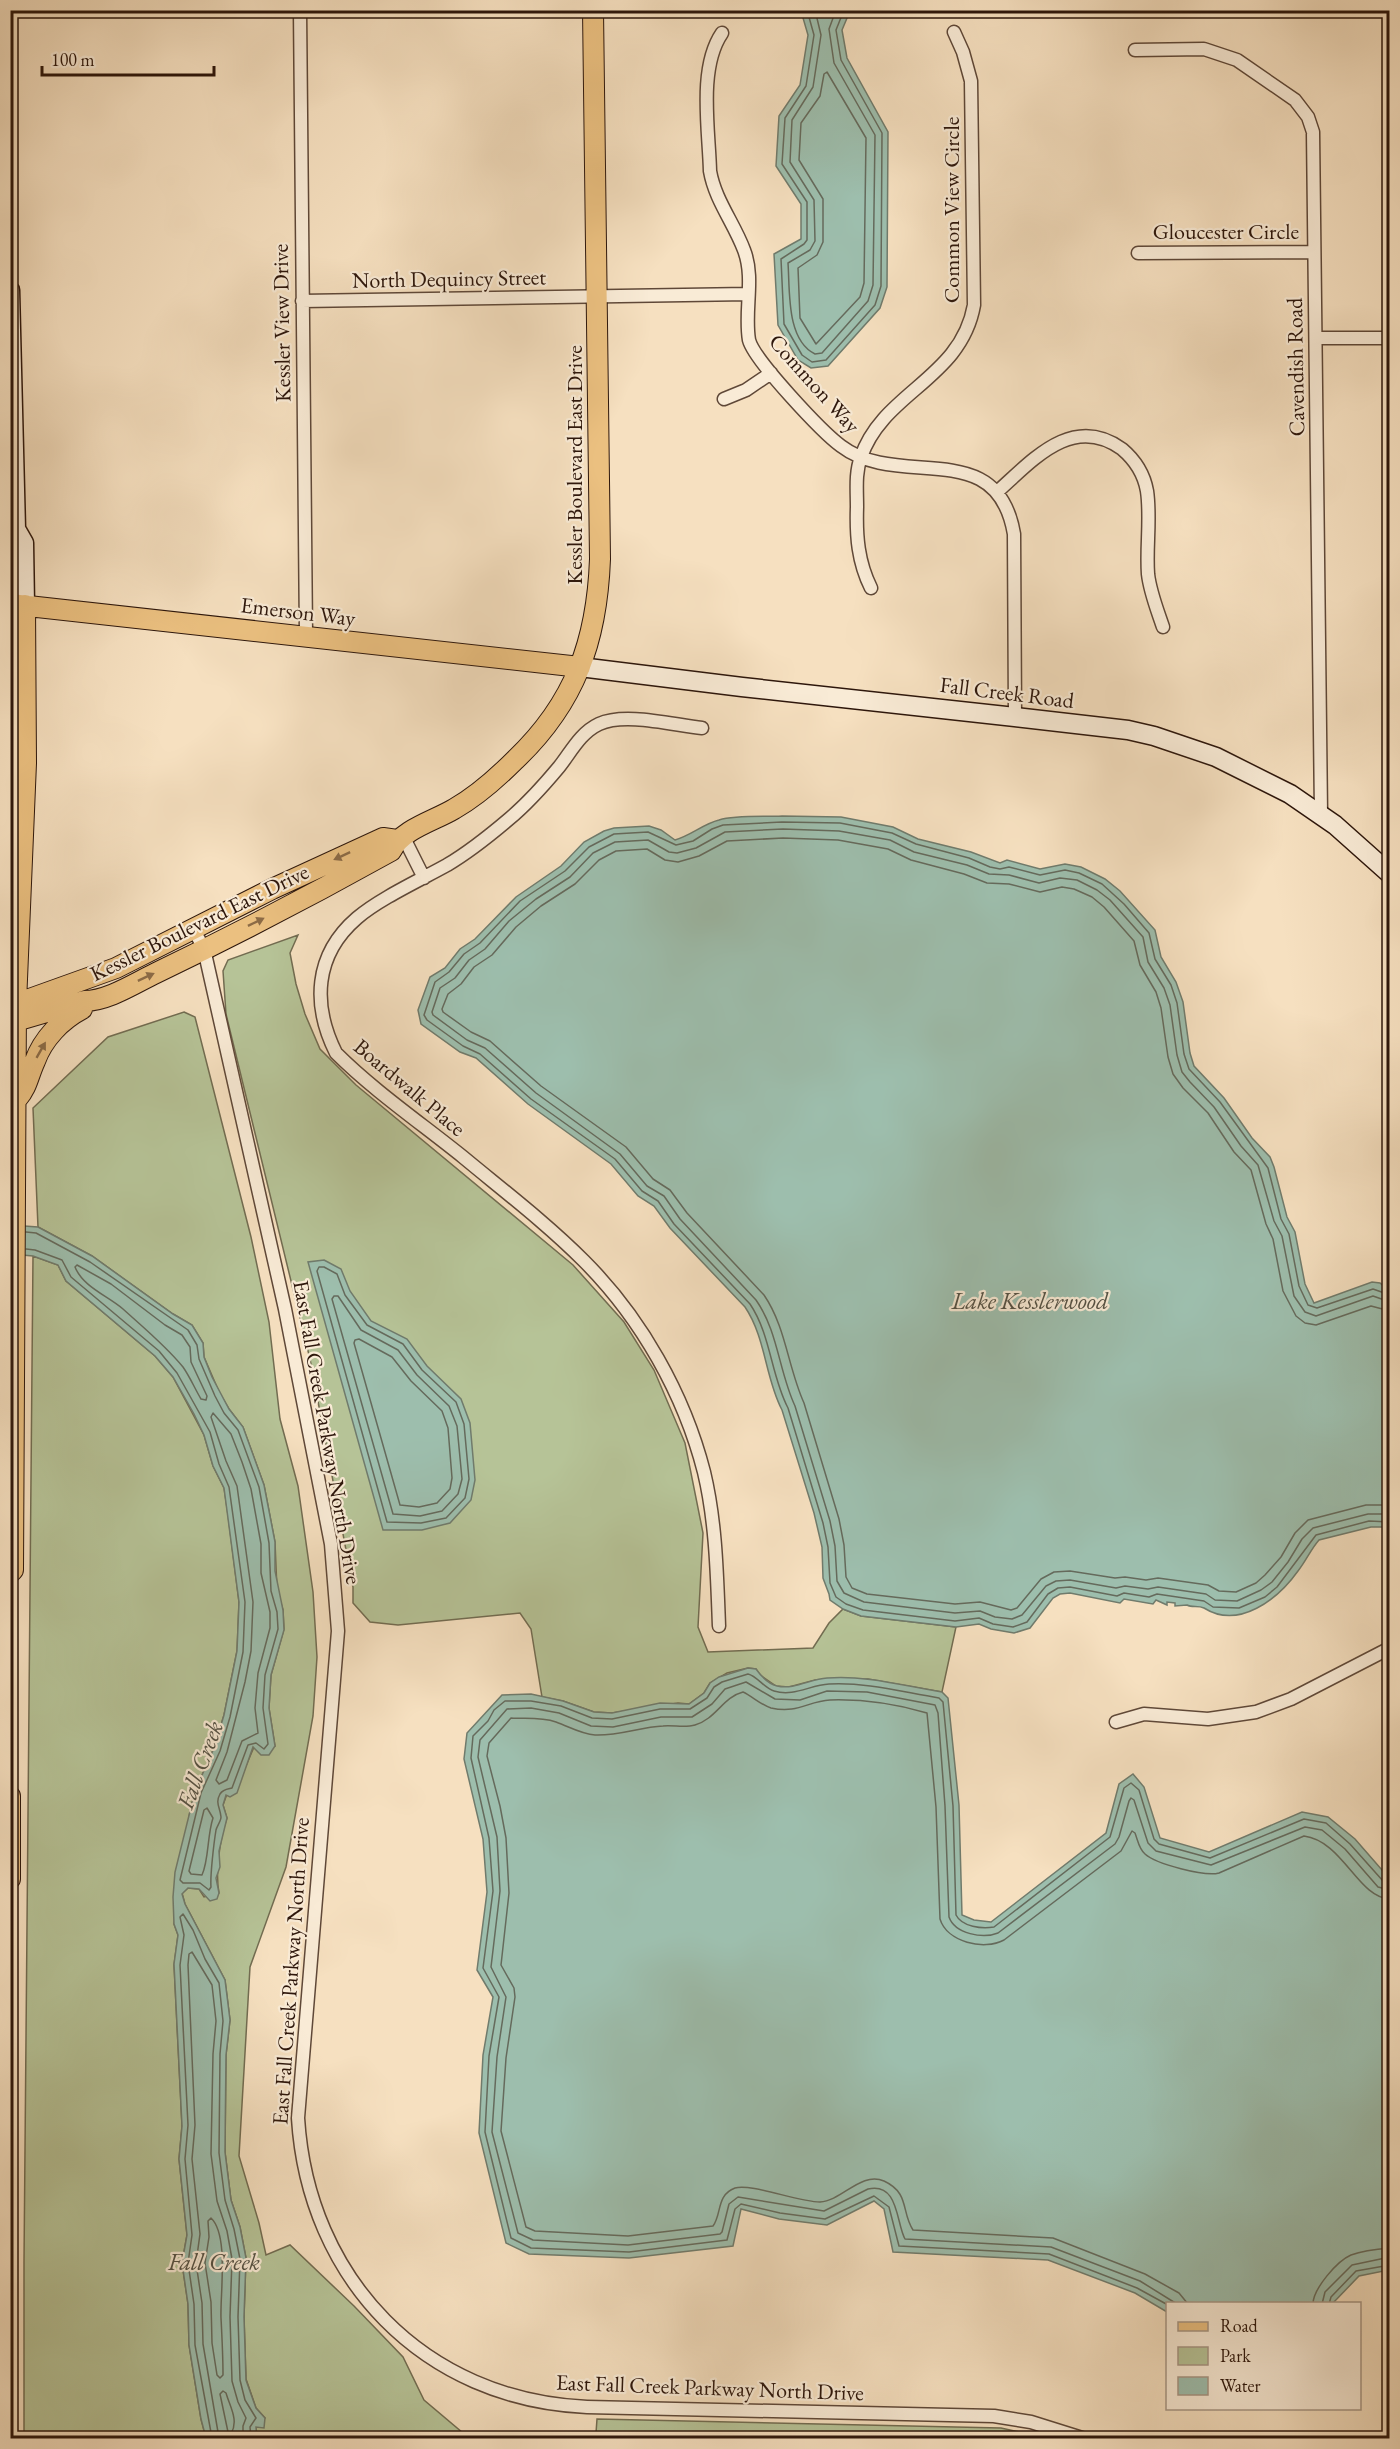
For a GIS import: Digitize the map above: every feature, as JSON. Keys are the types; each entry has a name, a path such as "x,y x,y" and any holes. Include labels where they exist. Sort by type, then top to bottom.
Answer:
{"main road":[{"name":"Kessler Boulevard East Drive","path":"13,1013 93,1001 204,949 391,851 400,838 472,797 518,758 554,718 569,693 595,619 600,578 593,10"},
{"path":"10,290 13,532 24,543 18,604 26,763 13,1013 15,1101 13,1570 10,1573"},
{"name":"Emerson Way","path":"18,604 580,667"},
{"name":"Fall Creek Road","path":"580,667 1128,730 1181,744 1266,780 1320,814 1360,846 1389,874"},
{"name":"Kessler Boulevard East Drive","path":"13,1013 194,930 374,842 383,838 400,838"},
{"path":"15,1101 27,1088 36,1058 50,1036 66,1020 93,1001"},
{"path":"10,1796 10,1879"}],"street":[{"name":"Kessler View Drive","path":"300,10 306,635"},
{"name":"Common View Circle","path":"870,588 858,553 857,473 861,458 869,438 880,422 956,350 965,336 972,315 975,294 971,81 966,59 954,32"},
{"name":"Common Way","path":"722,33 712,52 708,74 710,171 713,187 744,249 748,272 750,343 757,357 827,434 861,458 889,466 959,470 980,478 997,492"},
{"name":"Cavendish Road","path":"1135,50 1199,49 1223,53 1237,60 1298,104 1308,117 1314,137 1320,814"},
{"name":"Gloucester Circle","path":"1138,253 1314,252"},
{"name":"North Dequincy Street","path":"302,301 597,298 622,294 748,294"},
{"path":"1316,338 1389,338"},
{"path":"724,399 746,390 771,373"},
{"path":"1016,717 1014,534 1006,507 997,492 1047,449 1066,439 1097,438 1112,443 1125,452 1140,469 1147,489 1148,574 1153,601 1162,627"},
{"name":"Boardwalk Place","path":"702,728 623,719 597,725 584,735 540,789 509,819 458,858 367,910 339,936 329,954 321,980 321,1007 328,1038 336,1053 344,1061 532,1214 607,1286 630,1314 661,1364 679,1402 704,1472 714,1532 719,1626"},
{"path":"400,838 424,878"},
{"name":"East Fall Creek Parkway North Drive","path":"194,930 204,949 285,1309 332,1544 336,1576 338,1631 298,2118 308,2190 336,2257 353,2284 374,2309 415,2347 463,2376 523,2398 587,2407 983,2415 1031,2421 1082,2439"},
{"path":"1116,1722 1144,1714 1208,1719 1256,1712 1291,1699 1389,1648"}],"green space":[{"path":"298,935 290,953 305,1014 320,1049 356,1085 573,1265 624,1322 654,1370 685,1443 703,1533 698,1627 708,1652 813,1648 829,1623 843,1609 861,1616 956,1627 942,1692 868,1679 815,1680 789,1687 776,1686 760,1675 756,1669 748,1668 727,1673 710,1683 704,1693 689,1704 678,1703 612,1713 594,1712 563,1701 542,1697 531,1629 520,1613 398,1625 370,1622 353,1603 353,1587 310,1359 226,1014 223,971 228,960"},
{"path":"184,1012 195,1017 251,1237 269,1322 280,1419 298,1486 313,1592 317,1657 313,1716 286,1867 250,1967 239,2156 266,2255 290,2245 403,2357 424,2400 469,2438 257,2438 256,2427 265,2418 256,2408 246,2379 244,2317 246,2258 240,2227 231,2200 225,2152 226,2055 230,2020 225,1980 185,1904 182,1893 188,1888 199,1889 204,1897 219,1893 218,1865 227,1818 223,1805 227,1794 242,1775 254,1747 275,1746 269,1708 271,1675 284,1629 283,1610 277,1590 275,1542 264,1485 243,1427 220,1394 204,1357 203,1343 192,1325 92,1256 38,1227 33,1108 108,1037"},
{"path":"33,1256 58,1265 66,1281 155,1356 173,1377 204,1435 213,1466 224,1488 228,1515 239,1602 237,1651 224,1715 214,1748 195,1791 190,1811 174,1924 178,1935 174,1965 182,2126 179,2159 187,2235 182,2263 188,2304 189,2345 206,2438 24,2438"},
{"path":"597,2419 1001,2428 1047,2438 583,2438 596,2433"}],"water":[{"path":"801,11 850,11 842,30 847,58 888,132 887,287 880,308 828,366 811,368 798,360 778,325 774,254 801,239 801,204 776,166 779,116 800,85 808,35"},
{"name":"Lake Kesslerwood","path":"841,817 893,827 918,839 971,852 1000,863 1007,860 1040,869 1065,864 1081,867 1105,879 1120,891 1155,930 1161,957 1176,982 1183,1002 1194,1066 1224,1098 1252,1138 1270,1157 1287,1217 1295,1232 1305,1284 1314,1303 1372,1282 1380,1283 1388,1290 1389,1527 1371,1527 1319,1540 1290,1582 1280,1592 1257,1608 1231,1615 1217,1614 1200,1607 1175,1606 1175,1603 1167,1602 1167,1605 1156,1600 1153,1604 1124,1599 1120,1603 1070,1593 1060,1594 1053,1598 1030,1628 1014,1633 991,1629 979,1624 956,1627 861,1616 843,1609 830,1600 823,1578 822,1547 814,1513 757,1332 745,1307 670,1228 654,1206 638,1196 611,1164 528,1104 476,1058 460,1052 421,1024 418,1010 430,977 445,968 460,949 475,939 516,897 561,866 584,842 604,831 614,828 649,826 661,830 675,840 726,818"},
{"name":"Fall Creek","path":"10,1225 38,1227 92,1256 192,1325 203,1343 204,1357 212,1377 229,1409 243,1427 264,1485 275,1542 275,1571 283,1610 284,1630 271,1675 269,1708 275,1746 269,1755 261,1755 253,1747 237,1793 230,1797 226,1795 223,1805 227,1818 219,1851 220,1867 216,1878 219,1893 217,1899 210,1901 199,1889 188,1888 182,1894 225,1980 230,2020 226,2055 225,2152 231,2200 240,2227 246,2258 244,2317 246,2380 256,2408 265,2418 264,2428 256,2427 257,2438 206,2438 189,2345 188,2304 182,2263 187,2235 179,2159 182,2126 174,1964 178,1935 174,1924 173,1897 175,1872 195,1791 214,1748 224,1715 237,1651 239,1602 224,1488 213,1466 204,1435 173,1377 155,1356 66,1281 58,1265 33,1256 11,1254"},
{"path":"324,1260 341,1269 350,1291 371,1321 407,1339 427,1366 461,1399 470,1423 475,1480 471,1500 450,1523 422,1530 383,1530 308,1262"},
{"path":"748,1668 756,1669 771,1683 784,1687 842,1677 942,1692 948,1698 959,1805 962,1915 974,1920 991,1922 1106,1833 1119,1784 1133,1774 1144,1787 1160,1838 1209,1852 1302,1812 1328,1817 1355,1839 1389,1878 1389,2270 1359,2276 1334,2302 1166,2302 1166,2311 1135,2293 1048,2260 893,2252 884,2209 874,2201 827,2225 779,2219 741,2209 733,2246 629,2258 529,2254 506,2243 479,2133 483,2055 493,1997 477,1970 487,1892 483,1839 464,1759 467,1733 502,1695 531,1694 563,1701 594,1712 612,1713 660,1703 689,1704 704,1693 710,1683 719,1677"}]}
